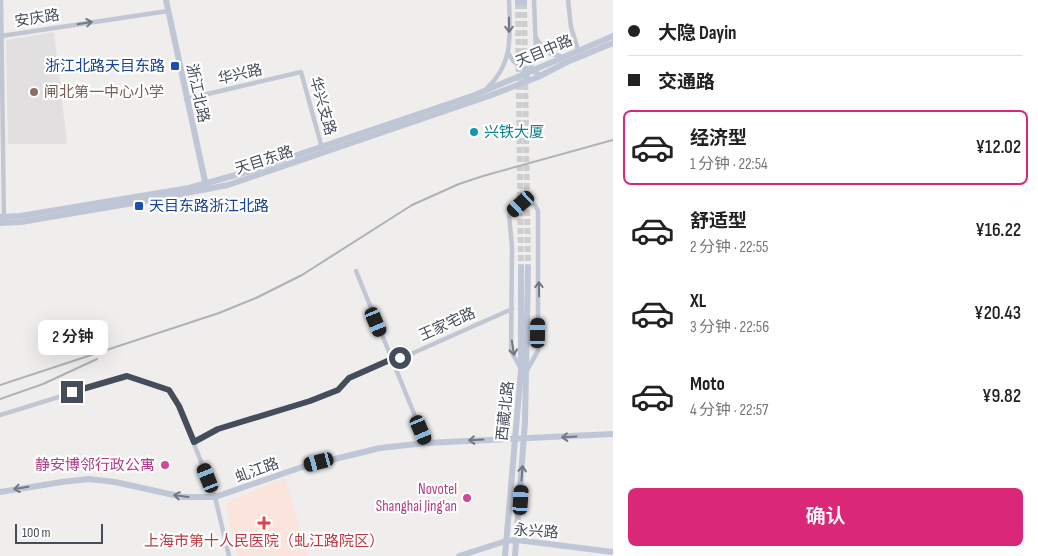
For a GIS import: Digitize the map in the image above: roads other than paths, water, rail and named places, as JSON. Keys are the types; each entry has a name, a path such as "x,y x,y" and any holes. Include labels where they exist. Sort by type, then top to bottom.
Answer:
{"main road":[{"name":"浙江北路","path":"166,0 206,187"},
{"name":"天目中路","path":"484,91 613,36"},
{"name":"天目中路","path":"525,82 613,43"},
{"name":"天目东路","path":"2,220 21,222 206,187 228,185 525,82"},
{"name":"天目东路","path":"206,187 484,91"},
{"name":"西藏北路","path":"516,556 524,439 525,268"},
{"name":"西藏北路","path":"505,556 515,439 524,370"},
{"name":"虬江路","path":"0,492 89,479 115,482 183,497 215,497 302,467 354,453 394,446 613,434"},
{"name":"永兴路","path":"459,556 506,541 517,540 613,552"}],"street":[{"path":"1,0 2,220"},
{"path":"484,91 501,72 506,62 509,0"},
{"path":"525,82 536,50 534,0"},
{"path":"568,0 571,26 578,50"},
{"name":"安庆路","path":"1,36 168,11"},
{"path":"535,37 546,52 563,57"},
{"path":"508,50 511,59 542,75"},
{"path":"520,65 528,65 534,59"},
{"name":"华兴路","path":"186,99 301,72"},
{"name":"华兴支路","path":"301,72 322,148"},
{"path":"530,203 535,205 538,211 538,351 524,370 512,351 512,309 512,247 508,215 521,204 530,203"},
{"path":"356,271 426,443"},
{"name":"王家宅路","path":"194,442 218,429 310,401 338,390 349,378 512,309"},
{"path":"0,415 127,376 169,390 179,406 215,497 229,556"}],"tunnel":[{"path":"518,3 521,268"},
{"path":"524,3 528,268"}],"railway":[{"path":"0,385 219,313 256,298 302,275 412,205 459,184 613,140"},
{"path":"0,399 43,384 97,359"}],"place":[{"name":"浙江北路天目东路","path":"175,66"},
{"name":"闸北第一中心小学","path":"34,92"},
{"name":"兴铁大厦","path":"474,132"},
{"name":"天目东路浙江北路","path":"139,206"},
{"name":"静安博邻行政公寓","path":"165,465"},
{"name":"Novotel Shanghai Jing'an","path":"467,498"},
{"name":"上海市第十人民医院（虬江路院区）","path":"264,523"}]}
